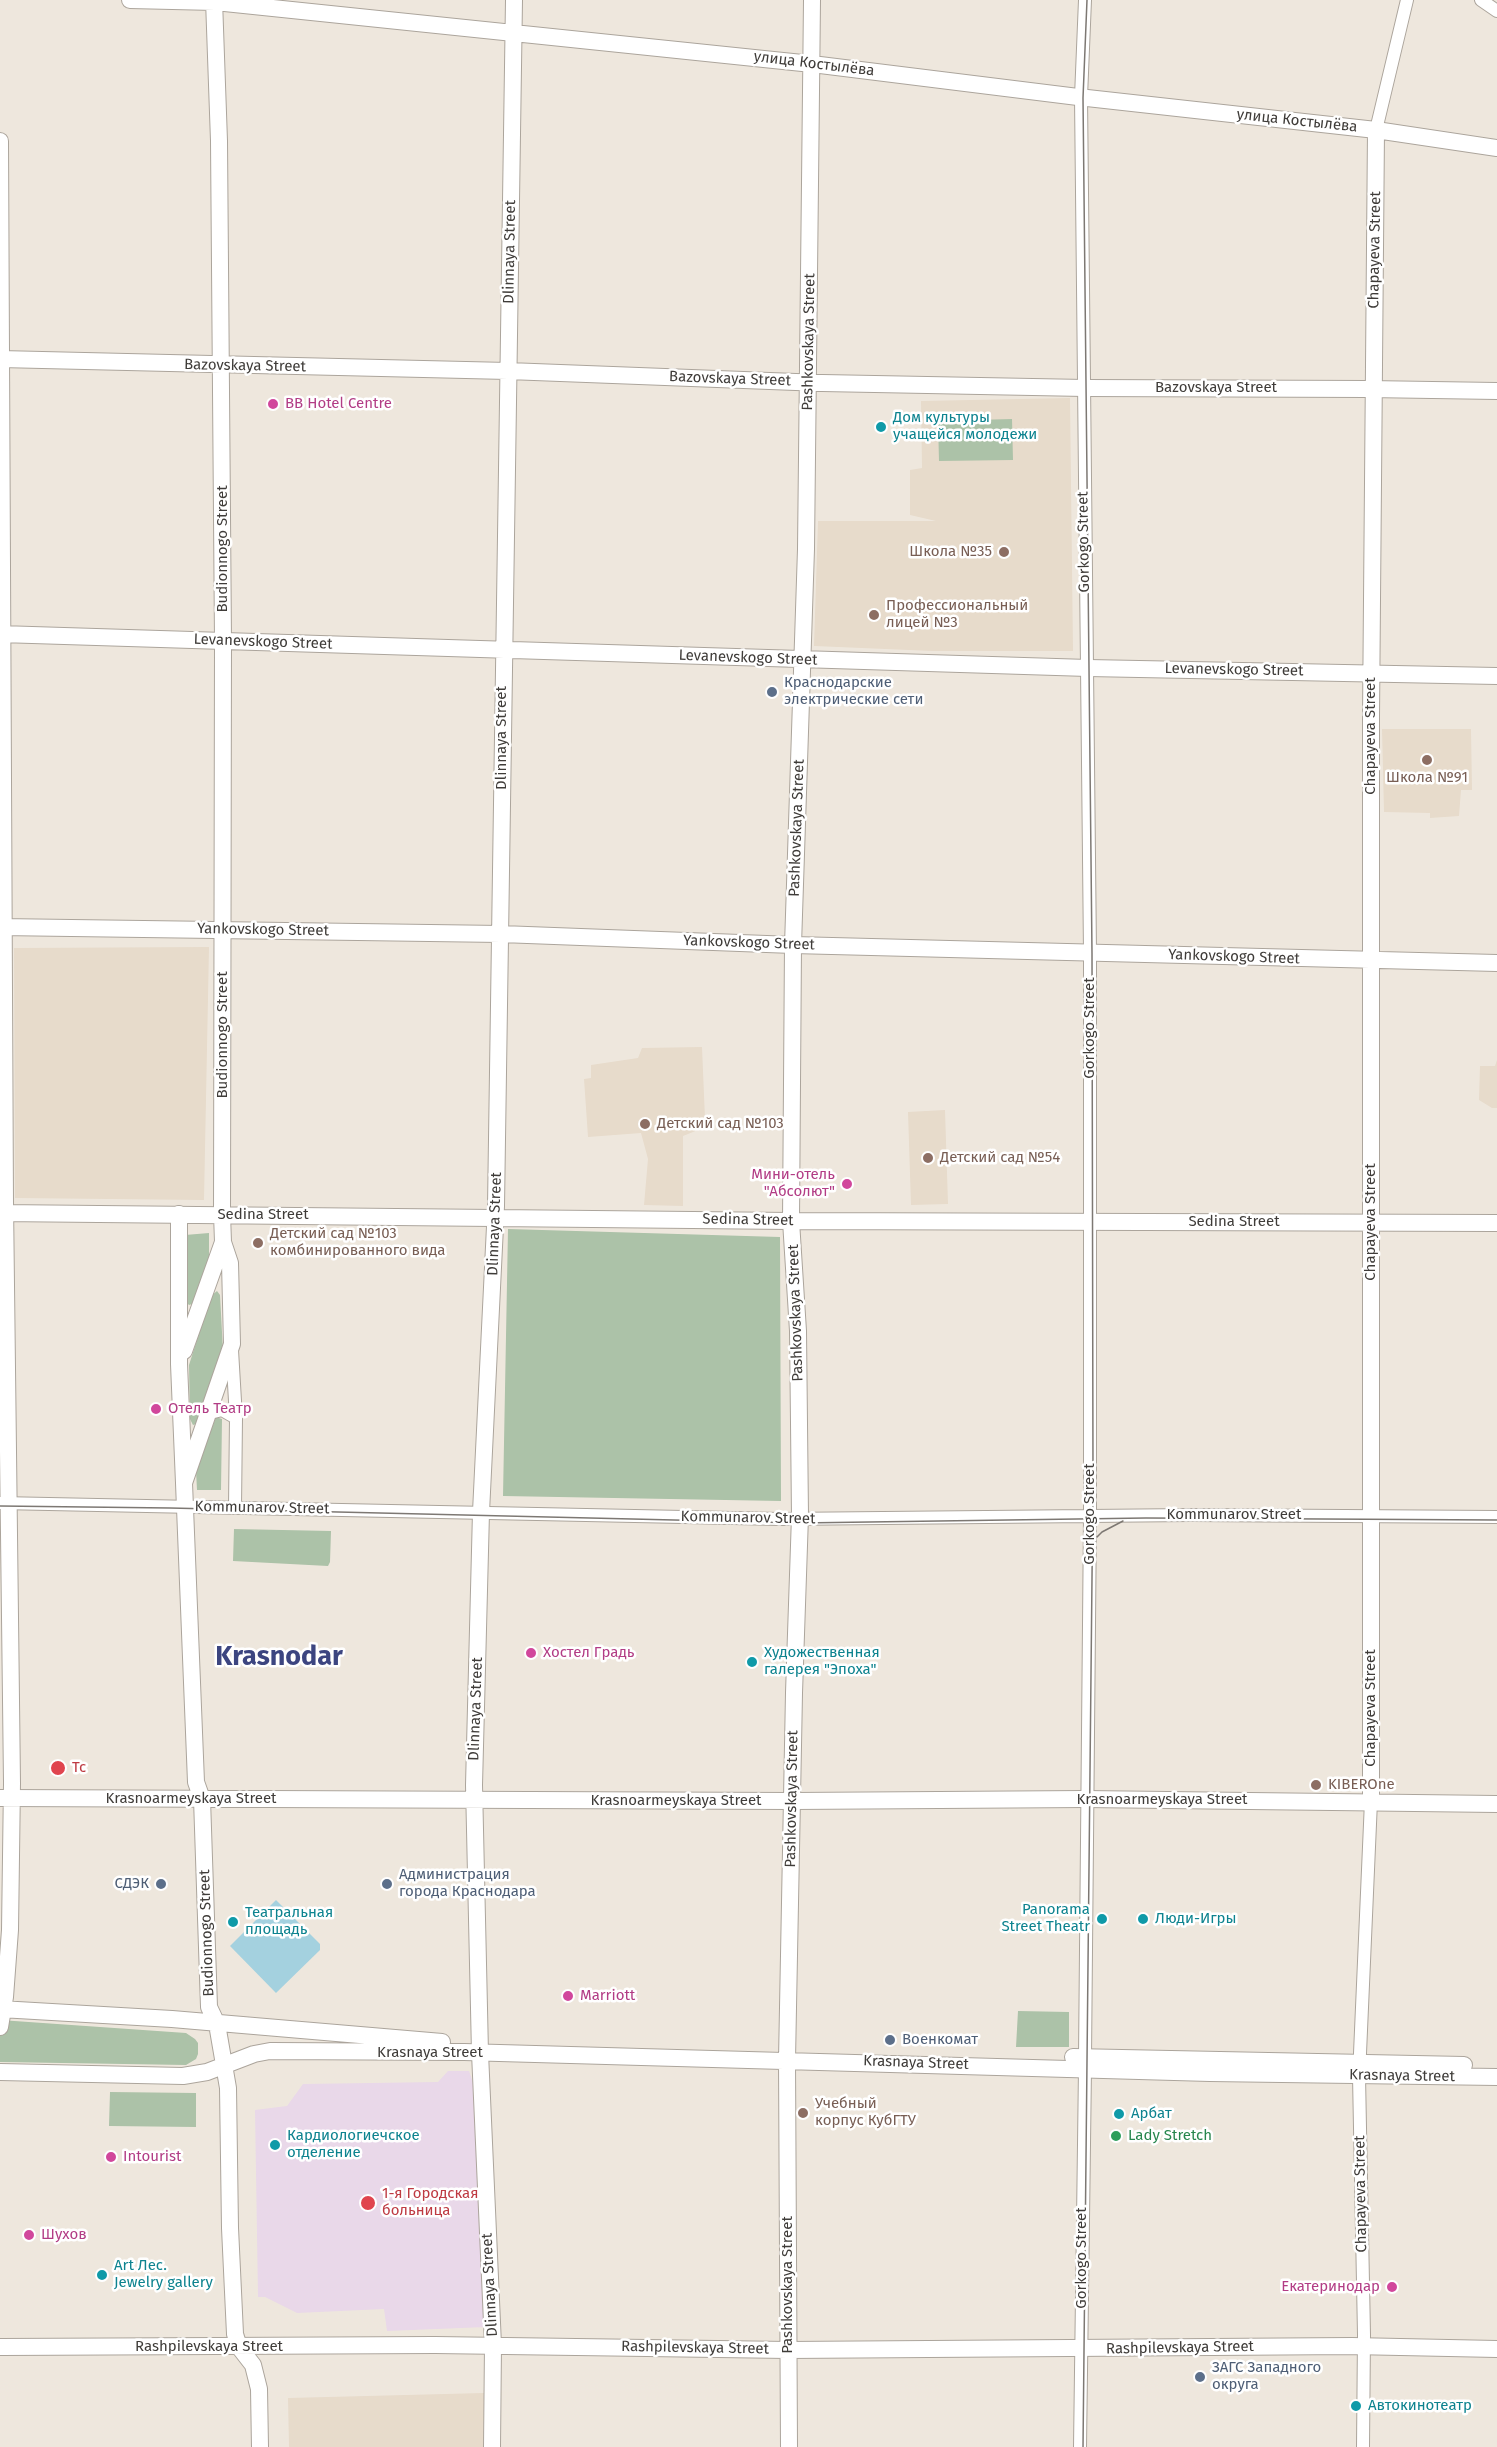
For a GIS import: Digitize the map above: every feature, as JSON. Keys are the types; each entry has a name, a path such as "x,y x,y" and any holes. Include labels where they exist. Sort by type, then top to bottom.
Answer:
{"street":[{"name":"улица Костылёва","path":"130,0 214,1 812,64 1376,130 1497,148"},
{"name":"Dlinnaya Street","path":"492,2447 492,2345 480,2048 475,1799 481,1512 496,1216 513,0"},
{"name":"Pashkovskaya Street","path":"789,2447 788,2055 794,1693 800,1519 798,1331 791,1221 793,945 809,383 812,0"},
{"name":"Gorkogo Street","path":"1080,2447 1090,1516 1090,953 1082,388 1081,97 1085,0"},
{"name":"Chapayeva Street","path":"1363,2447 1364,2346 1359,2069 1371,1802 1371,672 1376,130 1407,0"},
{"path":"1480,0 1497,11"},
{"name":"Budionnogo Street","path":"214,1 222,366 224,929 222,1214 223,1242 230,1263 236,1418 235,1508"},
{"path":"0,141 2,1213 9,1930 0,2027"},
{"name":"Bazovskaya Street","path":"1,359 508,371 809,383 1497,392"},
{"name":"Levanevskogo Street","path":"2,634 1086,668 1497,676"},
{"name":"Yankovskogo Street","path":"2,927 501,934 793,945 1497,963"},
{"name":"Sedina Street","path":"2,1213 496,1216 791,1221 1497,1223"},
{"name":"Budionnogo Street","path":"179,1214 179,1364 196,1782 202,1799 209,2007 217,2024 225,2066 229,2108 230,2228 235,2334 239,2347 253,2365 259,2390 260,2447"},
{"name":"Budionnogo Street","path":"179,1364 223,1242"},
{"name":"Budionnogo Street","path":"184,1483 232,1344"},
{"path":"210,1413 222,1410 236,1418"},
{"name":"Kommunarov Street","path":"4,1503 800,1519 1371,1515 1497,1517"},
{"name":"Krasnoarmeyskaya Street","path":"6,1798 793,1801 1087,1799 1497,1804"},
{"name":"Krasnaya Street","path":"1,2010 172,2019 335,2032 480,2048"},
{"path":"334,2052 335,2032"},
{"name":"Krasnaya Street","path":"0,2072 183,2076 225,2066 254,2054 270,2051 334,2052 480,2048 1359,2069 1497,2077"},
{"name":"Krasnaya Street","path":"1359,2069 1497,2066"},
{"name":"Rashpilevskaya Street","path":"0,2347 492,2345 788,2350 1364,2346 1497,2349"}],"shaded area":[{"name":"Школа №35","path":"1070,398 1073,651 933,651 814,646 818,521 936,521 910,515 910,470 922,468 921,401"},
{"name":"Школа №91","path":"1382,729 1471,729 1472,790 1461,790 1459,816 1430,818 1430,813 1384,812"},
{"path":"209,947 204,1200 15,1198 14,948"},
{"name":"Детский сад №103","path":"702,1047 705,1119 702,1120 703,1128 683,1136 683,1206 644,1205 648,1159 641,1133 588,1137 584,1079 591,1078 591,1065 638,1058 642,1048"},
{"path":"1497,1060 1497,1108 1492,1108 1479,1100 1480,1066 1495,1066"},
{"name":"Детский сад №54","path":"945,1110 948,1204 911,1205 908,1112"},
{"name":"1-я Городская больница","path":"448,2071 469,2071 475,2088 486,2327 387,2331 384,2309 297,2313 265,2297 258,2297 255,2110 287,2106 303,2084 438,2082"},
{"path":"484,2393 483,2447 289,2447 288,2398"}],"green space":[{"path":"1012,419 1013,460 939,461 938,421"},
{"path":"508,1229 780,1237 781,1501 503,1496"},
{"path":"209,1233 209,1258 192,1304 189,1305 187,1303 185,1235"},
{"path":"217,1291 220,1295 223,1351 196,1424 193,1425 190,1419 189,1365 211,1296"},
{"path":"216,1417 222,1419 221,1490 197,1490 196,1471"},
{"path":"234,1529 331,1531 330,1562 328,1566 233,1561"},
{"path":"1018,2011 1069,2012 1069,2047 1016,2047"},
{"path":"0,2020 186,2033 198,2043 198,2054 196,2059 186,2065 0,2062"},
{"path":"110,2092 196,2093 196,2127 109,2126"}],"water":[{"path":"276,1900 320,1944 320,1950 276,1993 230,1946"}],"tram line":[{"path":"1083,2447 1093,1481 1092,953 1083,98 1087,0"},
{"path":"0,1506 800,1523 1146,1518 1497,1520"},
{"path":"1094,1548 1096,1538 1102,1532 1123,1521"}],"place":[{"name":"BB Hotel Centre","path":"273,404"},
{"name":"Дом культуры учащейся молодежи","path":"881,427"},
{"name":"Школа №35","path":"1004,552"},
{"name":"Профессиональный лицей №3","path":"874,615"},
{"name":"Краснодарские электрические сети","path":"772,692"},
{"name":"Школа №91","path":"1427,760"},
{"name":"Детский сад №103","path":"645,1124"},
{"name":"Детский сад №54","path":"928,1158"},
{"name":"Мини-отель \"Абсолют\"","path":"847,1184"},
{"name":"Детский сад №103 комбинированного вида","path":"258,1243"},
{"name":"Отель Театр","path":"156,1409"},
{"name":"Хостел Градь","path":"531,1653"},
{"name":"Художественная галерея \"Эпоха\"","path":"752,1662"},
{"name":"Тс","path":"58,1768"},
{"name":"KIBEROne","path":"1316,1785"},
{"name":"СДЭК","path":"161,1884"},
{"name":"Администрация города Краснодара","path":"387,1884"},
{"name":"Panorama Street Theatr","path":"1102,1919"},
{"name":"Люди-Игры","path":"1143,1919"},
{"name":"Театральная площадь","path":"233,1922"},
{"name":"Marriott","path":"568,1996"},
{"name":"Военкомат","path":"890,2040"},
{"name":"Учебный корпус КубГТУ","path":"803,2113"},
{"name":"Арбат","path":"1119,2114"},
{"name":"Lady Stretch","path":"1116,2136"},
{"name":"Кардиологиечское отделение","path":"275,2145"},
{"name":"Intourist","path":"111,2157"},
{"name":"1-я Городская больница","path":"368,2203"},
{"name":"Шухов","path":"29,2235"},
{"name":"Art Лес. Jewelry gallery","path":"102,2275"},
{"name":"Екатеринодар","path":"1392,2287"},
{"name":"ЗАГС Западного округа","path":"1200,2377"},
{"name":"Автокинотеатр","path":"1356,2406"}],"district":[{"name":"Krasnodar","path":"279,1657"}]}
